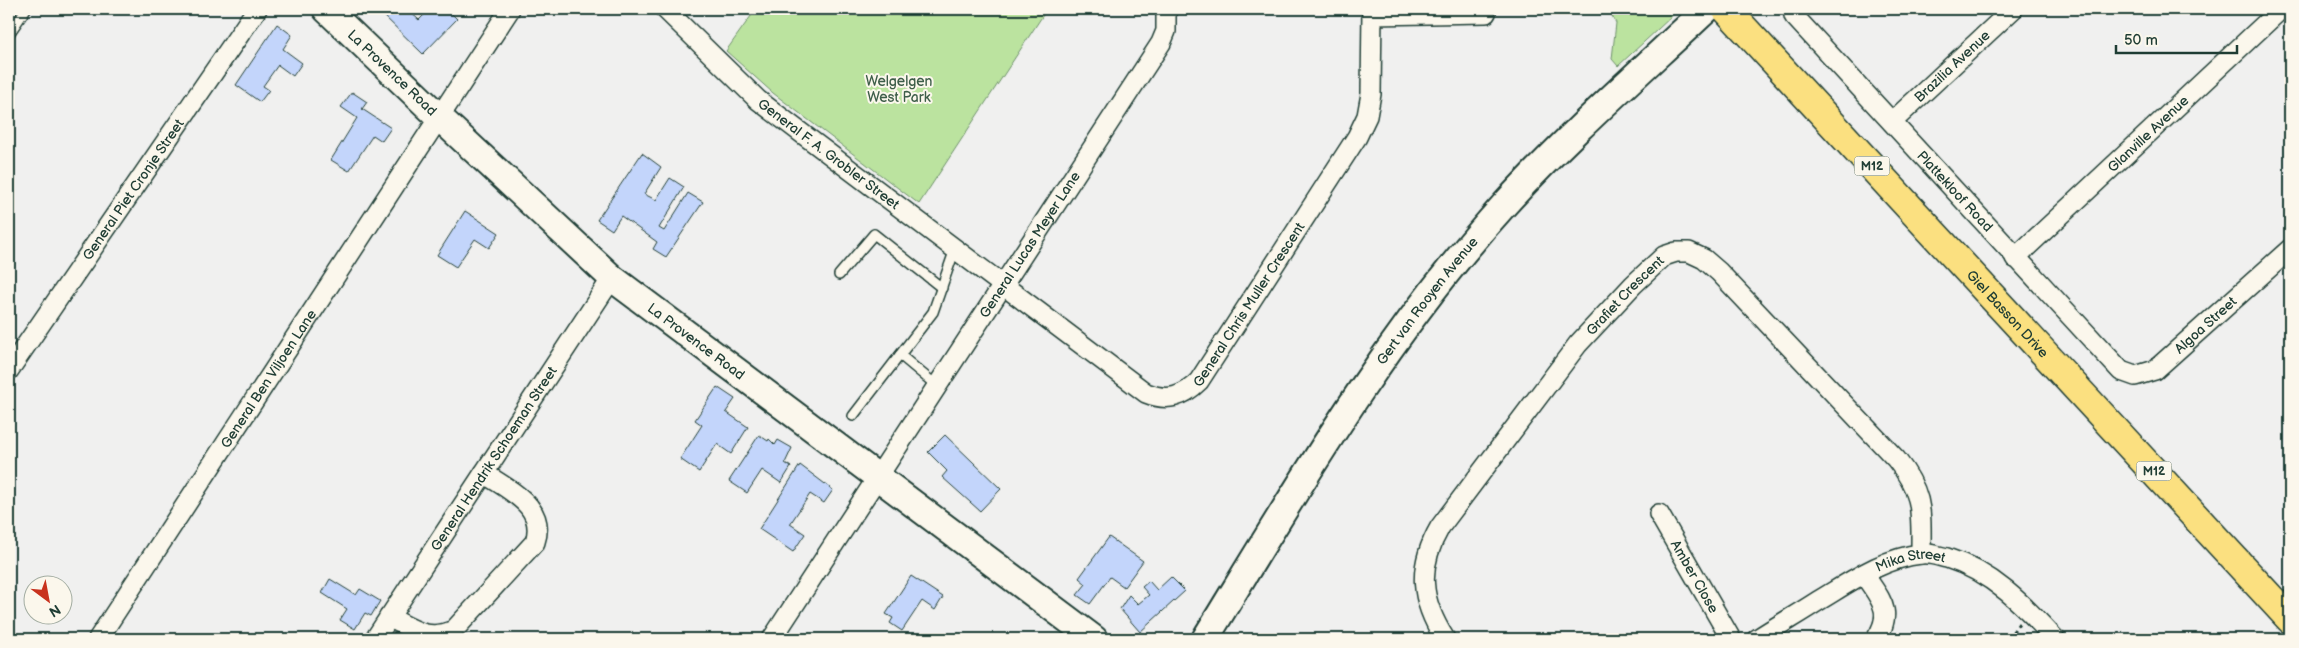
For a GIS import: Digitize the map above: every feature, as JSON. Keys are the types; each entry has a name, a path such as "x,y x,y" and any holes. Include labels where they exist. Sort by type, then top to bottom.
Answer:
{"main road":[{"name":"Giel Basson Drive","path":"1726,9 2290,619"}],"street":[{"name":"General Piet Cronje Street","path":"9,370 256,9"},
{"name":"La Provence Road","path":"326,9 612,278 1094,639"},
{"path":"439,117 510,9"},
{"name":"General F. A. Grobler Street","path":"664,9 758,100 1003,285"},
{"name":"General Lucas Meyer Lane","path":"772,639 1161,43 1166,31 1166,9"},
{"name":"Gert van Rooyen Avenue","path":"1205,639 1362,388 1453,266 1504,205 1562,145 1707,9"},
{"name":"Brazilia Avenue","path":"1892,122 2013,9"},
{"name":"Glanville Avenue","path":"2015,258 2281,9"},
{"path":"2286,9 2290,14"},
{"path":"1372,12 1486,13"},
{"name":"General Chris Muller Crescent","path":"1003,285 1146,393 1166,398 1179,397 1190,391 1199,381 1357,137 1367,116 1371,94 1372,12"},
{"name":"Plattekloof Road","path":"1794,16 2114,366"},
{"name":"General Ben Viljoen Lane","path":"98,639 439,117"},
{"name":"Grafiet Crescent","path":"1444,639 1428,608 1424,580 1426,557 1440,527 1578,344 1645,273 1664,256 1676,252 1689,252 1704,259 1718,272 1909,475 1921,507 1921,554"},
{"name":"Algoa Street","path":"2114,366 2121,371 2135,376 2155,370 2289,254"},
{"name":"General Hendrik Schoeman Street","path":"374,639 612,278"},
{"path":"389,617 431,636 444,635 454,630 534,542 538,526 533,510 484,473"},
{"name":"Amber Close","path":"1659,514 1731,639"},
{"name":"Mika Street","path":"1757,639 1864,574 1887,563 1921,554 1934,554 1955,561 1982,574 2015,598 2055,639"},
{"path":"1864,574 1885,611 1883,627 1876,639"}],"lane":[{"path":"9,34 26,9"},
{"path":"838,275 874,234 942,288"},
{"path":"853,416 933,312 955,248"},
{"path":"900,355 937,386"}],"green space":[{"name":"Welgelgen West Park","path":"756,9 1047,9 919,204 773,93 726,51"},
{"path":"1608,9 1677,9 1671,17 1618,66 1612,59 1616,23"}],"building":[{"path":"377,9 407,9 419,20 430,9 447,9 457,19 423,54"},
{"path":"277,24 292,35 283,49 302,63 293,76 278,65 263,86 269,90 260,102 236,85"},
{"path":"352,92 367,102 362,109 391,128 382,141 373,135 349,171 331,160 357,118 341,107"},
{"path":"642,153 661,167 644,194 656,200 670,178 684,187 659,228 664,231 688,193 703,202 666,257 653,249 657,242 621,216 612,230 597,220"},
{"path":"465,211 499,233 489,248 475,239 456,267 437,255"},
{"path":"717,387 735,399 726,412 748,427 731,454 717,444 699,472 680,459 702,425 695,420"},
{"path":"759,435 768,441 769,439 775,445 778,440 792,448 785,463 791,467 781,483 762,470 747,493 729,481"},
{"path":"945,435 1001,489 980,511 942,477 947,471 928,452"},
{"path":"800,465 833,490 824,503 810,494 790,524 805,534 793,552 759,529"},
{"path":"1109,537 1143,561 1124,587 1110,577 1090,604 1077,595 1086,584 1079,578"},
{"path":"911,576 943,597 935,610 922,601 902,631 890,623 893,618 886,614"},
{"path":"1171,577 1185,591 1140,632 1120,609 1129,595 1138,604 1149,595 1142,587 1149,581 1157,590"},
{"path":"330,579 356,595 360,589 380,601 371,616 365,613 355,629 340,620 347,609 322,593"}]}
